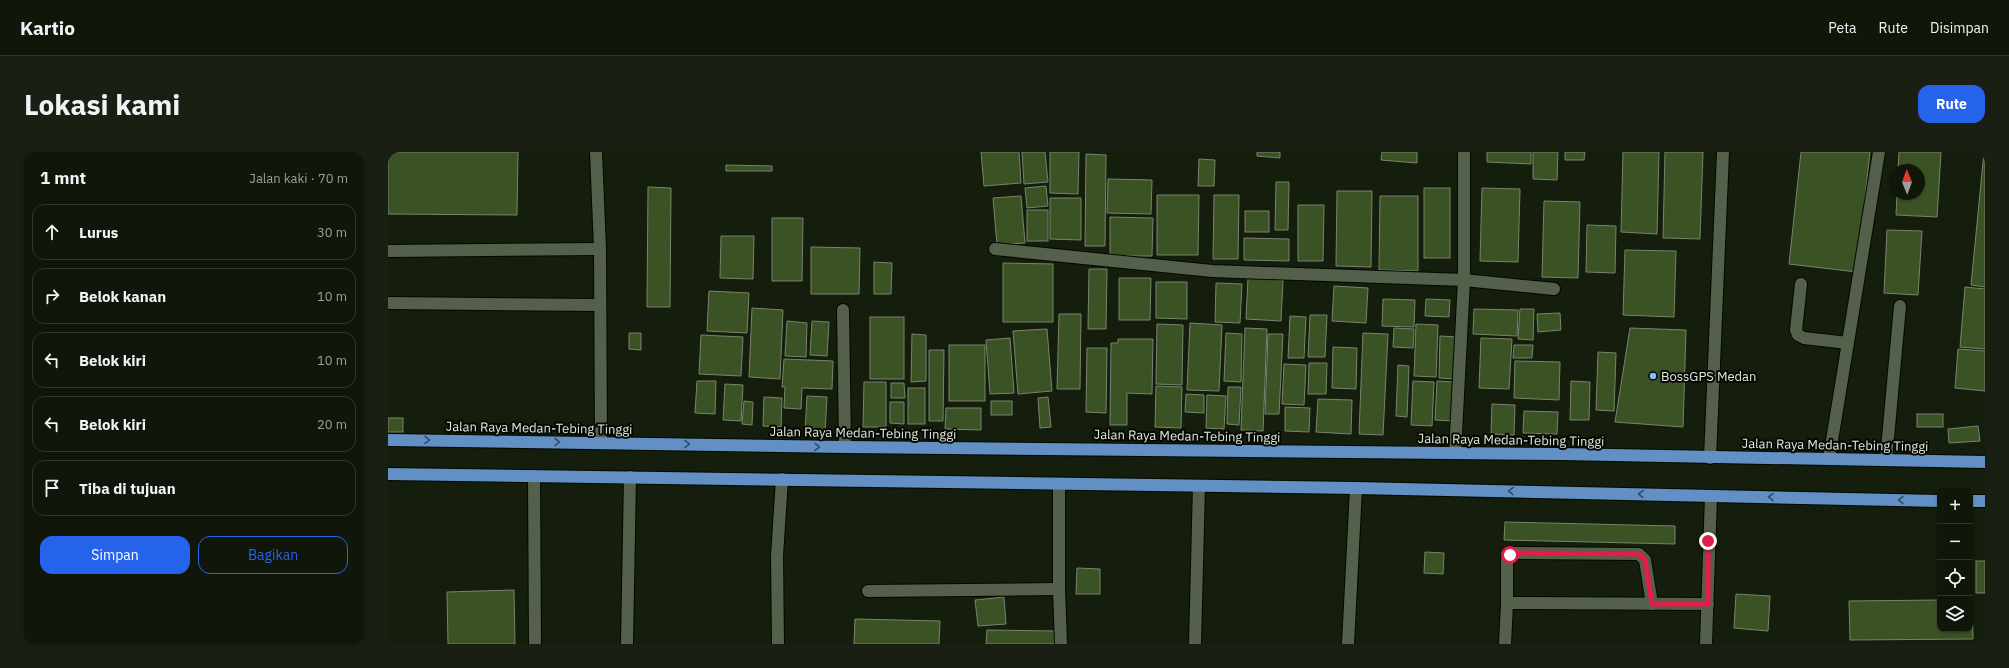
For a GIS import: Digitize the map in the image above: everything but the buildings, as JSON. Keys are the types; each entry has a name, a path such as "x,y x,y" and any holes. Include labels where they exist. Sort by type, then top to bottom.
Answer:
{"highway":[{"name":"Jalan Raya Medan-Tebing Tinggi","path":"388,440 845,447 1455,453 1985,462"},
{"path":"388,474 1356,488 1937,500"},
{"path":"1973,501 1985,501"}],"street":[{"path":"596,152 600,249 601,443"},
{"path":"1455,453 1464,280 1464,152"},
{"path":"1710,458 1723,152"},
{"path":"1829,459 1879,152"},
{"path":"388,251 600,249"},
{"path":"994,250 1212,271 1464,280 1554,290"},
{"path":"1801,284 1796,330 1798,335 1804,338 1848,343"},
{"path":"388,303 600,305"},
{"path":"1886,460 1900,306"},
{"path":"843,310 845,447"},
{"path":"534,476 535,644"},
{"path":"627,644 630,477"},
{"path":"778,644 777,556 782,479"},
{"path":"1060,484 1059,589 1061,644"},
{"path":"1195,644 1199,486"},
{"path":"1348,644 1356,488"},
{"path":"1706,644 1708,604 1708,541 1711,496"},
{"path":"1505,644 1507,559 1515,553 1639,554 1645,560 1652,604"},
{"path":"868,591 1059,589"},
{"path":"1507,603 1708,604"}],"place":[{"name":"BossGPS Medan","path":"1653,376"}],"route":[{"path":"1510,555 1515,553 1639,554 1645,560 1652,604 1708,604 1708,541"}]}
